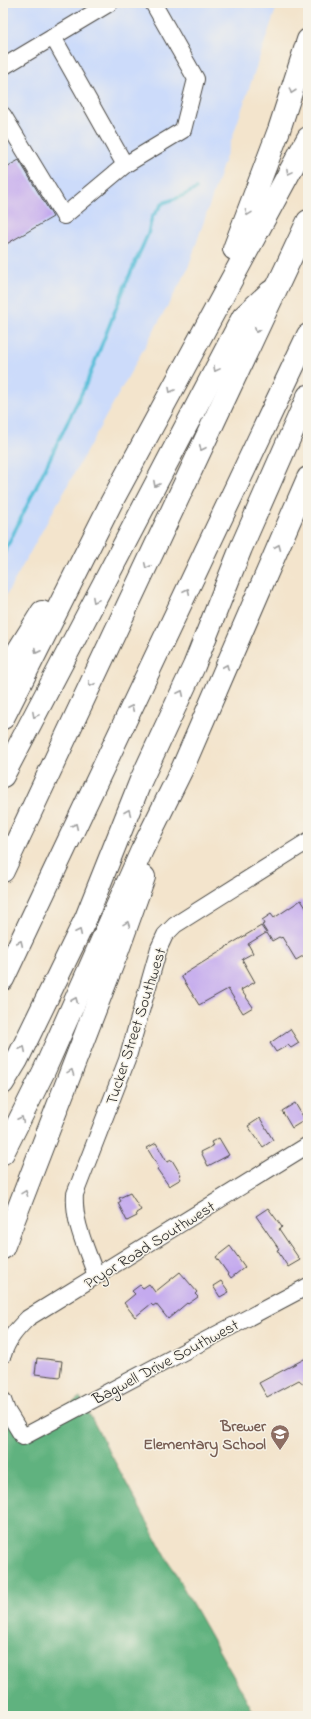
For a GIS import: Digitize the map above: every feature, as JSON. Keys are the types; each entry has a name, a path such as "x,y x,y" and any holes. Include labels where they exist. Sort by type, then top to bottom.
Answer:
{"highway":[{"path":"203,330 277,137 308,40"},
{"path":"3,718 111,503 203,330 308,138"},
{"path":"3,871 308,221"},
{"path":"3,776 243,317 279,282"},
{"path":"3,978 308,335"},
{"path":"3,1083 17,1060 86,918 141,780 194,666 242,548 308,396"},
{"path":"3,1153 44,1071 142,850 183,767 308,478"},
{"path":"3,675 111,503"},
{"path":"3,1248 118,950 183,767"}],"street":[{"path":"3,67 110,3"},
{"path":"3,116 64,216 125,165 183,130 196,79 153,3"},
{"path":"53,37 125,165"},
{"name":"Tucker Street Southwest","path":"96,1276 76,1220 74,1207 75,1194 127,1060 159,948 165,936 175,925 308,840"},
{"name":"Pryor Road Southwest","path":"3,1355 5,1347 15,1331 28,1318 308,1145"},
{"name":"Bagwell Drive Southwest","path":"3,1400 7,1411 23,1437 308,1286"}],"shaded area":[{"path":"3,3 278,3 187,271 3,601"}],"green space":[{"path":"80,1397 172,1568 255,1716 3,1716 3,1410 28,1438"}],"building":[{"path":"19,160 53,217 3,246 3,169"},
{"path":"301,900 308,911 308,953 296,960 282,937 272,941 262,925 264,924 262,920 271,914 274,918"},
{"path":"261,926 266,933 248,944 253,953 242,959 255,982 241,990 253,1007 243,1013 228,989 199,1005 181,976"},
{"path":"290,1029 299,1043 291,1048 288,1045 276,1052 270,1043"},
{"path":"295,1103 305,1120 292,1128 282,1111"},
{"path":"260,1118 273,1140 263,1147 248,1126"},
{"path":"219,1138 229,1155 208,1166 201,1152 213,1146 211,1142"},
{"path":"156,1143 167,1162 172,1160 181,1175 179,1176 181,1179 169,1186 157,1169 159,1168 147,1148"},
{"path":"130,1193 141,1210 136,1213 137,1216 127,1221 118,1203 121,1201 119,1198"},
{"path":"268,1208 282,1227 279,1229 300,1260 288,1267 277,1250 279,1249 256,1216"},
{"path":"230,1246 245,1267 231,1278 216,1257"},
{"path":"180,1272 197,1292 195,1294 198,1297 188,1304 187,1303 168,1319 156,1304 153,1306 151,1304 135,1317 124,1303 135,1294 132,1291 140,1285 143,1288 149,1284 155,1292"},
{"path":"221,1281 229,1292 220,1297 213,1286"},
{"path":"308,1357 308,1388 299,1380 267,1397 259,1383"},
{"path":"37,1358 62,1361 60,1377 35,1374"}],"waterway":[{"path":"3,555 87,382 126,283 148,234 152,217 163,203 196,189"}],"place":[{"name":"Brewer Elementary School","path":"280,1451"}]}
